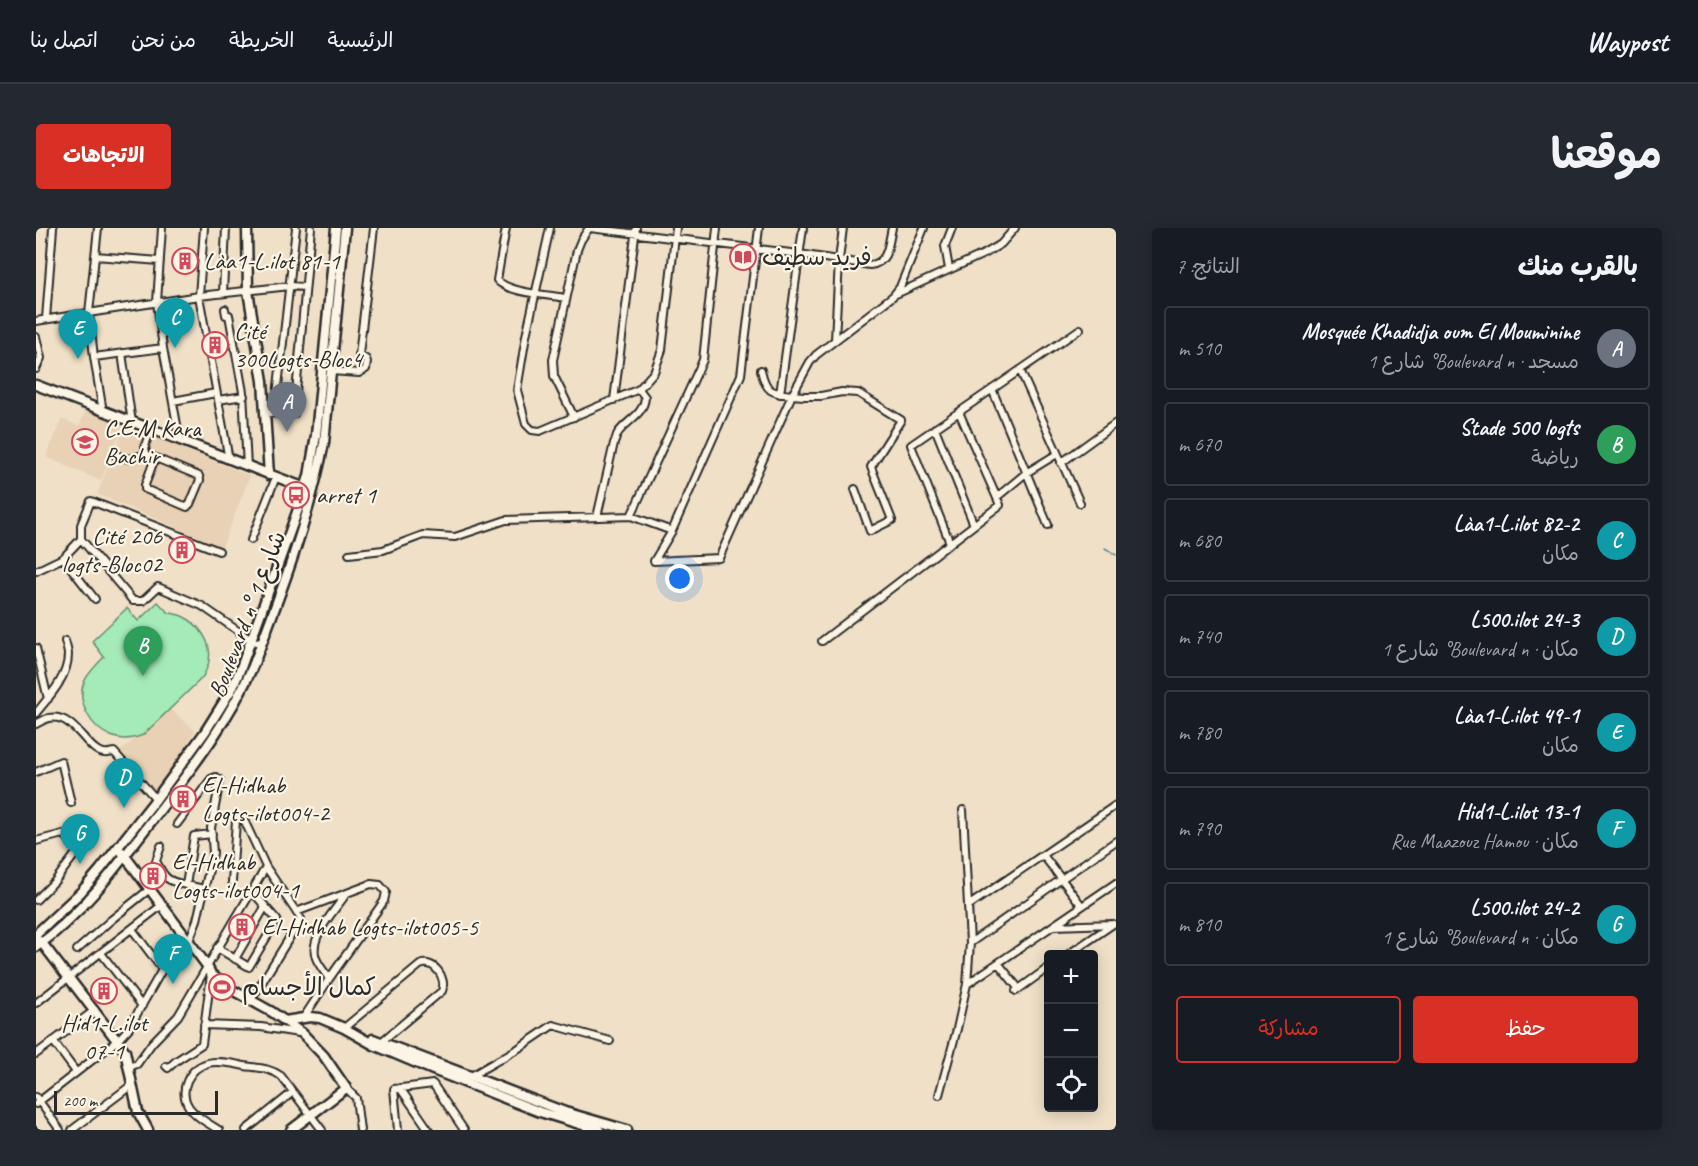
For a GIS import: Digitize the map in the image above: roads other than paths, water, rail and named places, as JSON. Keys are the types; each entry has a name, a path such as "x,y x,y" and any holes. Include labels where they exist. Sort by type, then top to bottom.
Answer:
{"street":[{"path":"46,319 53,228"},
{"path":"98,228 89,313 103,411"},
{"path":"162,228 157,303 180,441"},
{"path":"204,228 199,296 229,460"},
{"path":"224,293 226,228"},
{"path":"247,228 248,291 263,381 271,413"},
{"path":"251,540 272,476 266,429 271,413 290,286 296,228"},
{"path":"271,413 294,414 311,228"},
{"name":"Boulevard n° شارع 1","path":"36,934 81,892 118,848 205,732 232,687 309,490 336,228"},
{"name":"Boulevard n° شارع 1","path":"38,943 86,902 125,855 219,730 243,689 261,644 324,443 345,228"},
{"path":"332,371 359,373 366,369 366,358 359,355 374,228"},
{"path":"506,228 497,280 502,285 566,298"},
{"path":"550,228 526,336 517,390 526,424 540,431 639,389 654,372 662,350 676,228"},
{"path":"574,417 552,367 577,250 589,228 635,231 870,265 880,263 886,252 892,228"},
{"path":"632,516 703,360 717,228"},
{"path":"759,228 741,375 672,531 654,561 720,558 792,395 810,362 893,296 986,253 1001,244 1015,228"},
{"path":"780,394 803,228"},
{"path":"835,340 843,228"},
{"path":"893,296 900,287 924,228"},
{"path":"949,269 945,246 952,228"},
{"path":"614,400 635,231"},
{"path":"95,256 160,261"},
{"path":"36,321 199,296 290,286 305,287"},
{"path":"225,309 226,315 229,315 244,396 247,467"},
{"path":"950,543 911,444 1080,329"},
{"path":"36,337 41,358 36,369"},
{"path":"94,357 164,348"},
{"path":"122,353 132,423"},
{"path":"761,370 767,388 773,393 804,396 842,392 858,393 901,420 872,467 892,520 870,531 855,489"},
{"path":"1020,370 1080,503"},
{"path":"36,385 309,490"},
{"path":"597,517 619,433 639,412 645,400 639,389"},
{"path":"992,389 1048,525"},
{"path":"173,400 244,396"},
{"path":"822,641 1000,505 959,412"},
{"path":"1061,463 1116,423"},
{"path":"934,428 974,525"},
{"path":"146,454 145,445 151,430"},
{"path":"115,455 129,459 146,454"},
{"path":"146,454 199,476 200,480 187,507 145,489 155,458"},
{"path":"997,497 1026,473 1057,454"},
{"path":"219,551 91,501 81,525 81,539 133,601 143,600 158,587 202,606 251,640 261,644"},
{"path":"349,554 383,550 423,535 455,537 506,519 632,516 672,531"},
{"path":"36,571 63,558 81,539"},
{"path":"63,558 95,599"},
{"path":"36,713 65,672 68,655 65,641"},
{"path":"36,648 48,699"},
{"path":"36,724 48,718 59,718 68,722 96,749 104,753 114,752 156,799"},
{"path":"36,772 62,761 71,803"},
{"path":"60,1130 37,1101 118,1040 129,1028 162,969 197,920 213,853 212,834 220,780 216,777 211,779 177,824"},
{"path":"968,906 1116,804"},
{"path":"939,1095 967,984 970,944 963,810"},
{"path":"232,882 236,820 241,818 266,867 301,919 251,1000"},
{"path":"36,841 63,834 80,848 55,881 36,900"},
{"path":"186,885 194,836 212,834"},
{"path":"970,944 1116,841"},
{"path":"161,846 156,861 171,882 204,889"},
{"path":"118,848 151,888 209,970 227,987 302,1033 324,1056 346,1088 356,1098 360,1130"},
{"path":"1043,855 1082,906"},
{"path":"129,1067 137,1064 152,1043 178,1016 209,970 217,948 266,867"},
{"path":"296,912 374,883 383,887 386,895 304,1017"},
{"path":"967,984 1116,883"},
{"path":"77,950 151,888"},
{"path":"217,948 249,967 277,920 252,891"},
{"path":"329,979 316,958 315,944 318,935 347,894"},
{"path":"36,1003 162,906"},
{"path":"236,959 265,907"},
{"path":"1053,926 1115,923"},
{"path":"1075,950 1115,923"},
{"path":"132,929 162,969"},
{"path":"38,943 95,1010 125,1051 138,1112 148,1130"},
{"path":"101,953 142,1006"},
{"path":"998,963 1017,990 1044,971"},
{"path":"344,1028 420,965 430,964 443,980 442,991 381,1042"},
{"path":"166,1066 168,1068 202,1044 209,970"},
{"path":"36,1054 95,1010"},
{"path":"285,1022 304,1017 320,1018 379,1047 516,1098 613,1128 627,1130"},
{"path":"204,1025 261,1027 302,1033"},
{"path":"471,1077 553,1025 610,1041"},
{"path":"361,1037 381,1042 434,1066 471,1077 540,1112 599,1130"},
{"path":"53,1041 76,1072"},
{"path":"219,1130 201,1118 188,1105 184,1094 190,1073 209,1063 221,1062 272,1070 281,1076 322,1130"},
{"path":"434,1066 433,1084 465,1130"},
{"path":"72,1130 133,1084"},
{"path":"398,1130 394,1089 433,1084"},
{"path":"291,1130 346,1088"},
{"path":"400,1088 429,1130"},
{"path":"246,1130 293,1092"}],"waterway":[{"path":"1105,548 1116,555"}],"place":[{"name":"فريد سطيف","path":"743,257"},
{"name":"Làa1-L.ilot 81-1","path":"185,261"},
{"name":"Cité 300Logts-Bloc4","path":"215,345"},
{"name":"Làa1-L.ilot 82-2","path":"175,348"},
{"name":"Làa1-L.ilot 49-1","path":"78,359"},
{"name":"Mosquée Khadidja oum El Mouminine","path":"287,432"},
{"name":"C.E.M Kara Bachir","path":"85,442"},
{"name":"arret 1","path":"296,495"},
{"name":"Cité 206 logts-Bloc02","path":"182,550"},
{"name":"Stade 500 logts","path":"143,676"},
{"name":"El-Hidhab Logts-ilot004-2","path":"183,799"},
{"name":"L500.ilot 24-3","path":"124,808"},
{"name":"L500.ilot 24-2","path":"80,864"},
{"name":"El-Hidhab Logts-ilot004-1","path":"153,876"},
{"name":"El-Hidhab Logts-ilot005-5","path":"242,927"},
{"name":"Hid1-L.ilot 13-1","path":"173,984"},
{"name":"كمال الأجسام","path":"222,987"},
{"name":"Hid1-L.ilot 07-1","path":"104,991"}]}
